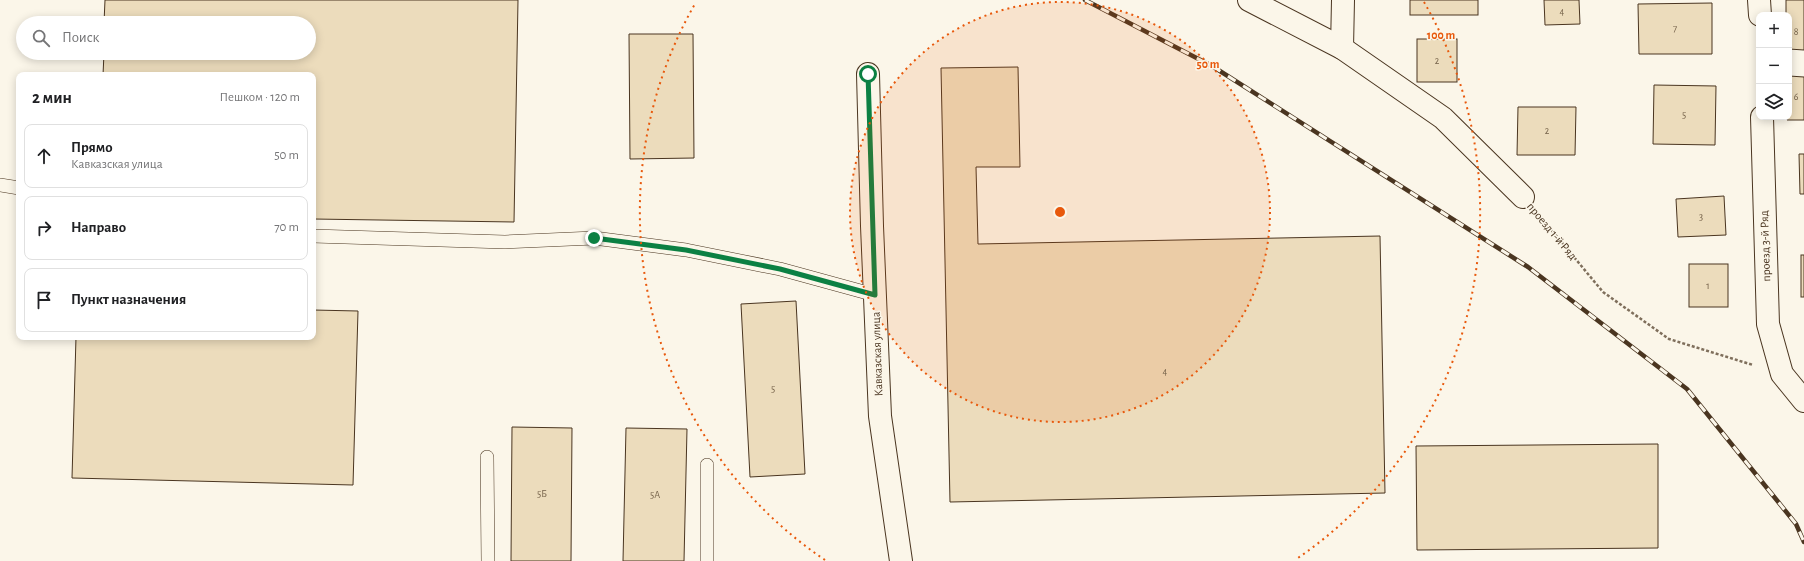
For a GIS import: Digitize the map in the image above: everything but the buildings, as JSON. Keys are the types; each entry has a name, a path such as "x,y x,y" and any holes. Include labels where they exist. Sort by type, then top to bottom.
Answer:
{"street":[{"name":"проезд 1-й Ряд","path":"1249,0 1342,48 1443,118 1523,197"},
{"path":"1342,48 1343,0"},
{"path":"1759,0 1760,12"},
{"name":"Кавказская улица","path":"868,74 880,416 901,561"},
{"name":"проезд 3-й Ряд","path":"1762,120 1768,324 1782,374"},
{"path":"1782,374 1804,372"},
{"path":"1782,374 1804,401"}],"lane":[{"path":"0,185 16,188"},
{"path":"316,236 505,242 594,238 686,250 780,269 875,295"},
{"path":"487,457 488,561"},
{"path":"707,465 707,561"}],"path":[{"name":"проезд 1-й Ряд","path":"1523,197 1603,292 1668,339 1782,374"}],"railway":[{"path":"1085,0 1212,66 1528,267 1687,389 1796,524 1804,542"}],"route":[{"path":"594,238 686,250 780,269 875,295 868,74"}]}
